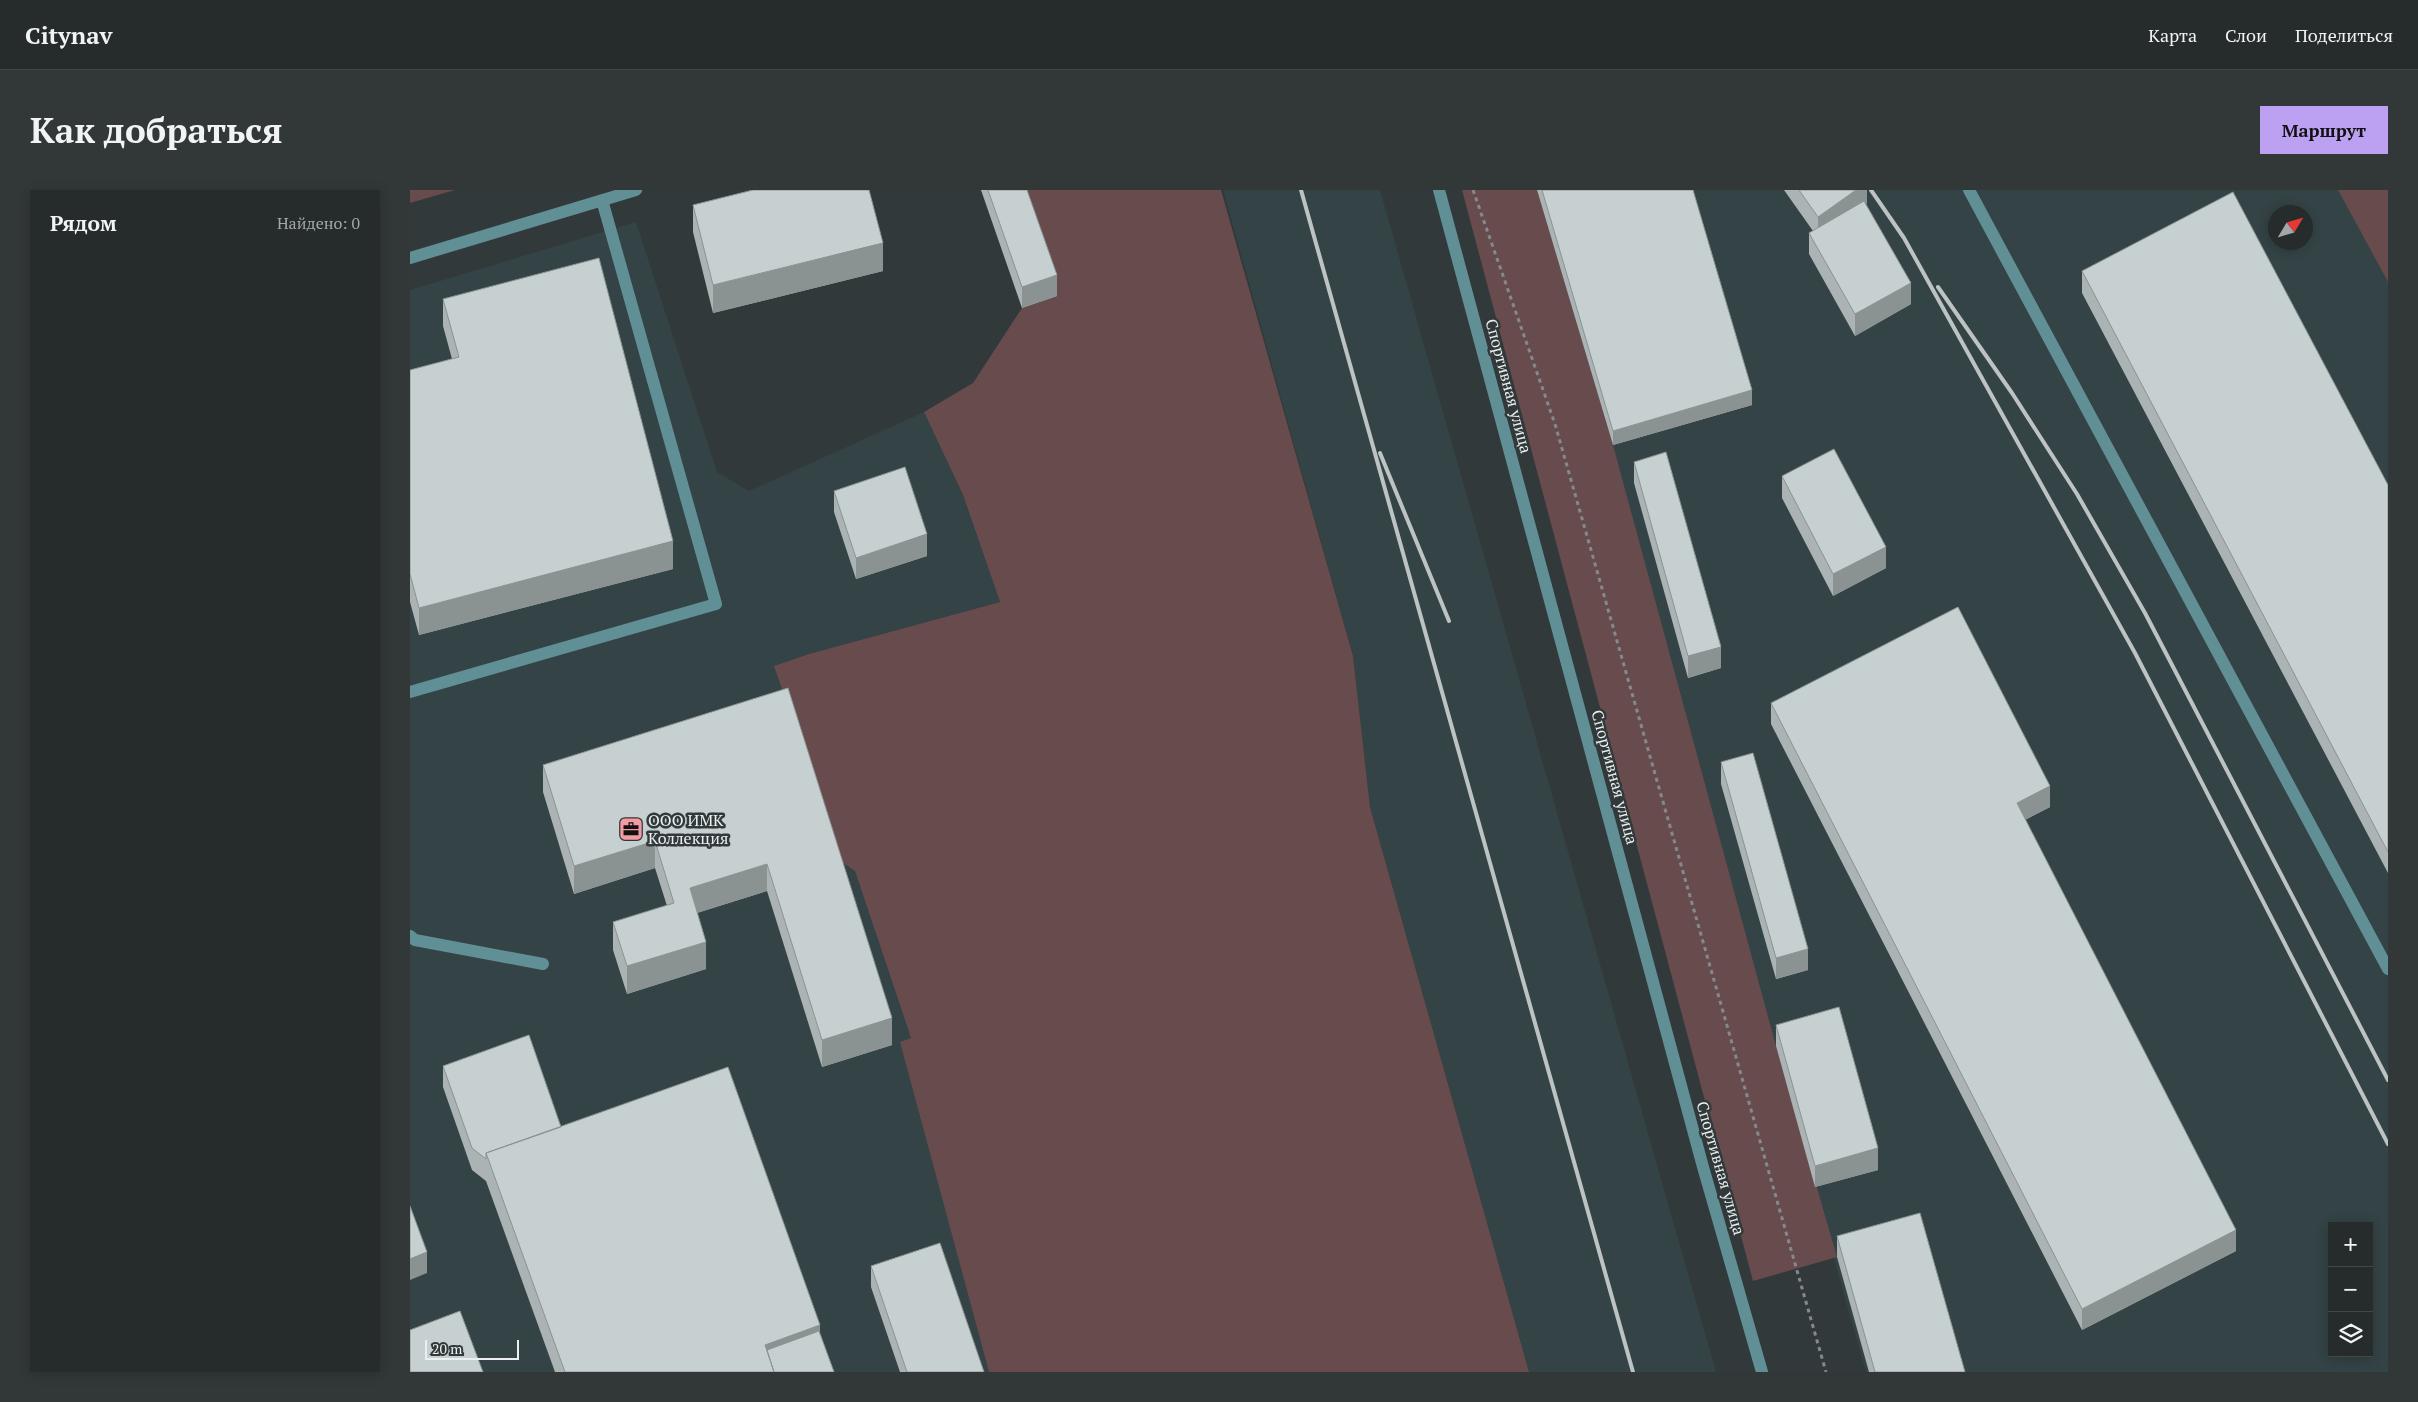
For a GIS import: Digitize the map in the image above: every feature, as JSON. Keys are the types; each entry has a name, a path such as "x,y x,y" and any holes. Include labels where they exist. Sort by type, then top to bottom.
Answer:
{"street":[{"path":"410,258 636,190"},
{"name":"Спортивная улица","path":"1439,190 1700,1158 1762,1372"},
{"path":"1968,190 2388,969"},
{"path":"410,692 716,604 602,200"},
{"path":"410,936 415,940 543,964"}],"path":[{"path":"1472,190 1554,424 1826,1372"}],"shaded area":[{"path":"410,190 455,190 410,203"},
{"path":"1021,190 1221,190 1353,656 1370,807 1529,1372 989,1372 900,1042 911,1038 855,871 843,863 774,666 809,654 1000,602 963,495 924,412 973,383 1022,308 1056,296"},
{"path":"1223,190 1380,190 1716,1372 1529,1372 1370,807 1353,656"},
{"path":"1462,190 1537,190 1613,445 1776,1046 1837,1257 1753,1281"},
{"path":"1531,190 2338,190 2388,282 2388,1372 1866,1372"},
{"path":"2338,190 2388,190 2388,282"},
{"path":"636,222 717,472 749,491 924,412 963,495 1000,602 809,654 775,667 843,863 855,871 911,1038 901,1042 989,1372 410,1372 410,290"}],"building":[{"path":"753,190 869,190 883,243 713,285 693,205"},
{"path":"988,190 1027,190 1057,275 1022,287"},
{"path":"1542,190 1693,190 1752,390 1613,431"},
{"path":"1799,190 1856,190 1818,217"},
{"path":"2233,192 2388,485 2388,852 2082,271"},
{"path":"1864,201 1911,283 1855,314 1809,233"},
{"path":"599,258 673,541 419,608 410,574 410,370 459,357 443,299"},
{"path":"1834,449 1886,547 1833,574 1782,476"},
{"path":"1666,452 1721,647 1688,656 1634,462"},
{"path":"905,467 927,534 856,558 834,491"},
{"path":"1958,607 2050,786 2017,803 2236,1230 2082,1309 1771,703"},
{"path":"788,688 892,1018 822,1040 767,864 690,888 706,942 627,966 613,922 674,903 655,841 574,866 543,765"},
{"path":"1753,753 1808,949 1776,958 1721,762"},
{"path":"1839,1007 1878,1148 1815,1166 1776,1025"},
{"path":"529,1035 561,1127 486,1153 486,1159 472,1148 443,1066"},
{"path":"728,1067 820,1325 765,1345 774,1372 565,1372 486,1153"},
{"path":"410,1206 427,1252 410,1259"},
{"path":"1920,1213 1965,1372 1875,1372 1837,1236"},
{"path":"940,1243 984,1372 907,1372 871,1266"},
{"path":"460,1311 483,1372 410,1372 410,1330"},
{"path":"819,1331 834,1372 774,1372 767,1350"}],"railway":[{"path":"1301,190 1633,1372"},
{"path":"1871,190 1904,238 2135,653 2388,1144"},
{"path":"1938,287 2012,393 2077,494 2145,613 2388,1080"},
{"path":"1380,453 1449,621"}],"place":[{"name":"ООО ИМК Коллекция","path":"631,829"}]}
